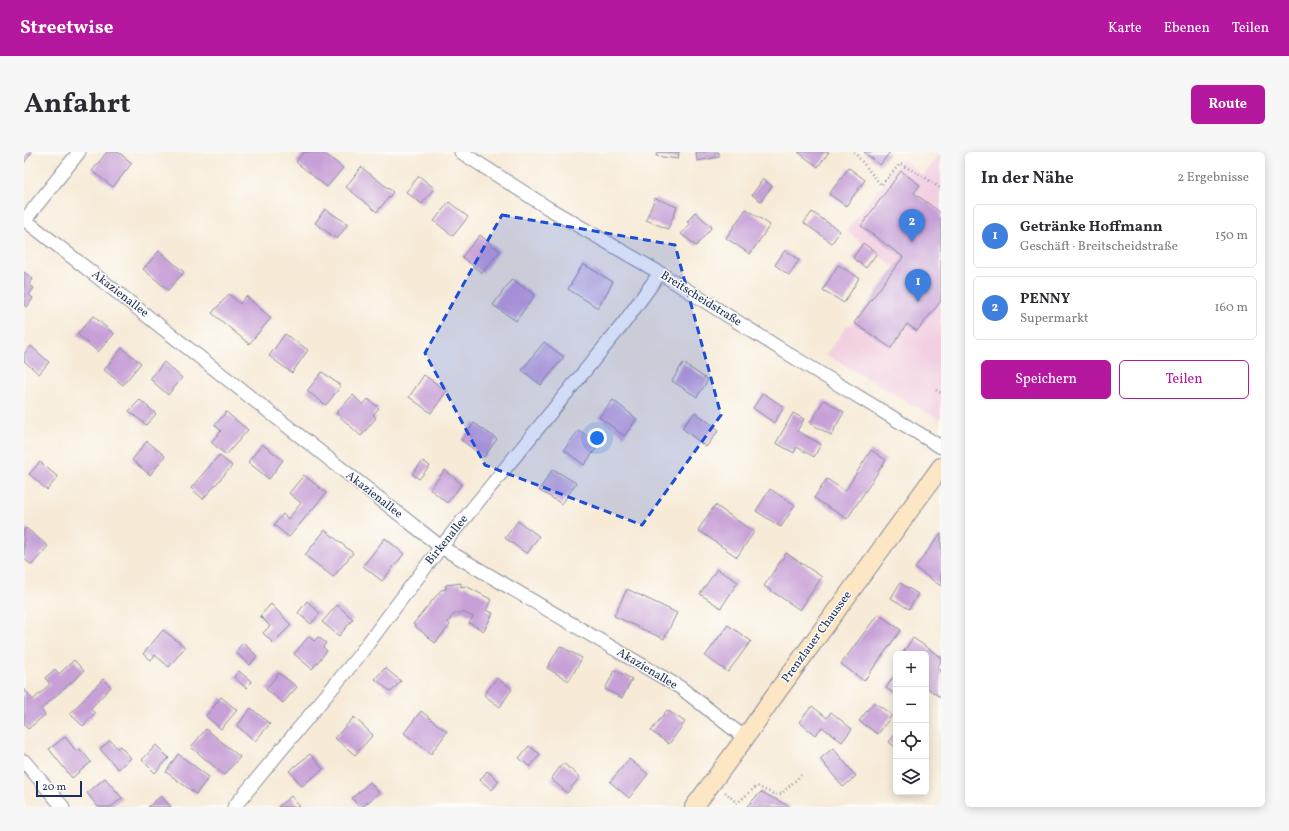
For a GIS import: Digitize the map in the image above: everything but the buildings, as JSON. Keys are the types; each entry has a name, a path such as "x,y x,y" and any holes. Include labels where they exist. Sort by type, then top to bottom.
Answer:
{"main road":[{"name":"Prenzlauer Chaussee","path":"694,807 941,467"}],"street":[{"path":"25,220 79,152"},
{"name":"Breitscheidstraße","path":"461,152 548,208 660,273 941,447"},
{"name":"Akazienallee","path":"25,220 442,547 681,688 745,738"},
{"name":"Birkenallee","path":"234,807 357,658 442,547 623,324 660,273"},
{"path":"24,761 63,807"}],"path":[{"path":"854,152 882,184 900,164 923,176 941,189"},
{"path":"936,390 941,393"},
{"path":"734,807 757,786 773,794 781,794 801,775"}],"highlighted area":[{"path":"502,215 675,245 721,415 642,525 485,465 425,353"}],"shaded area":[{"path":"941,153 941,418 938,419 826,355 847,326 854,323 895,268 846,231 902,159 923,176"}],"place":[{"name":"PENNY","path":"912,242"},
{"name":"Getränke Hoffmann","path":"918,302"}]}
